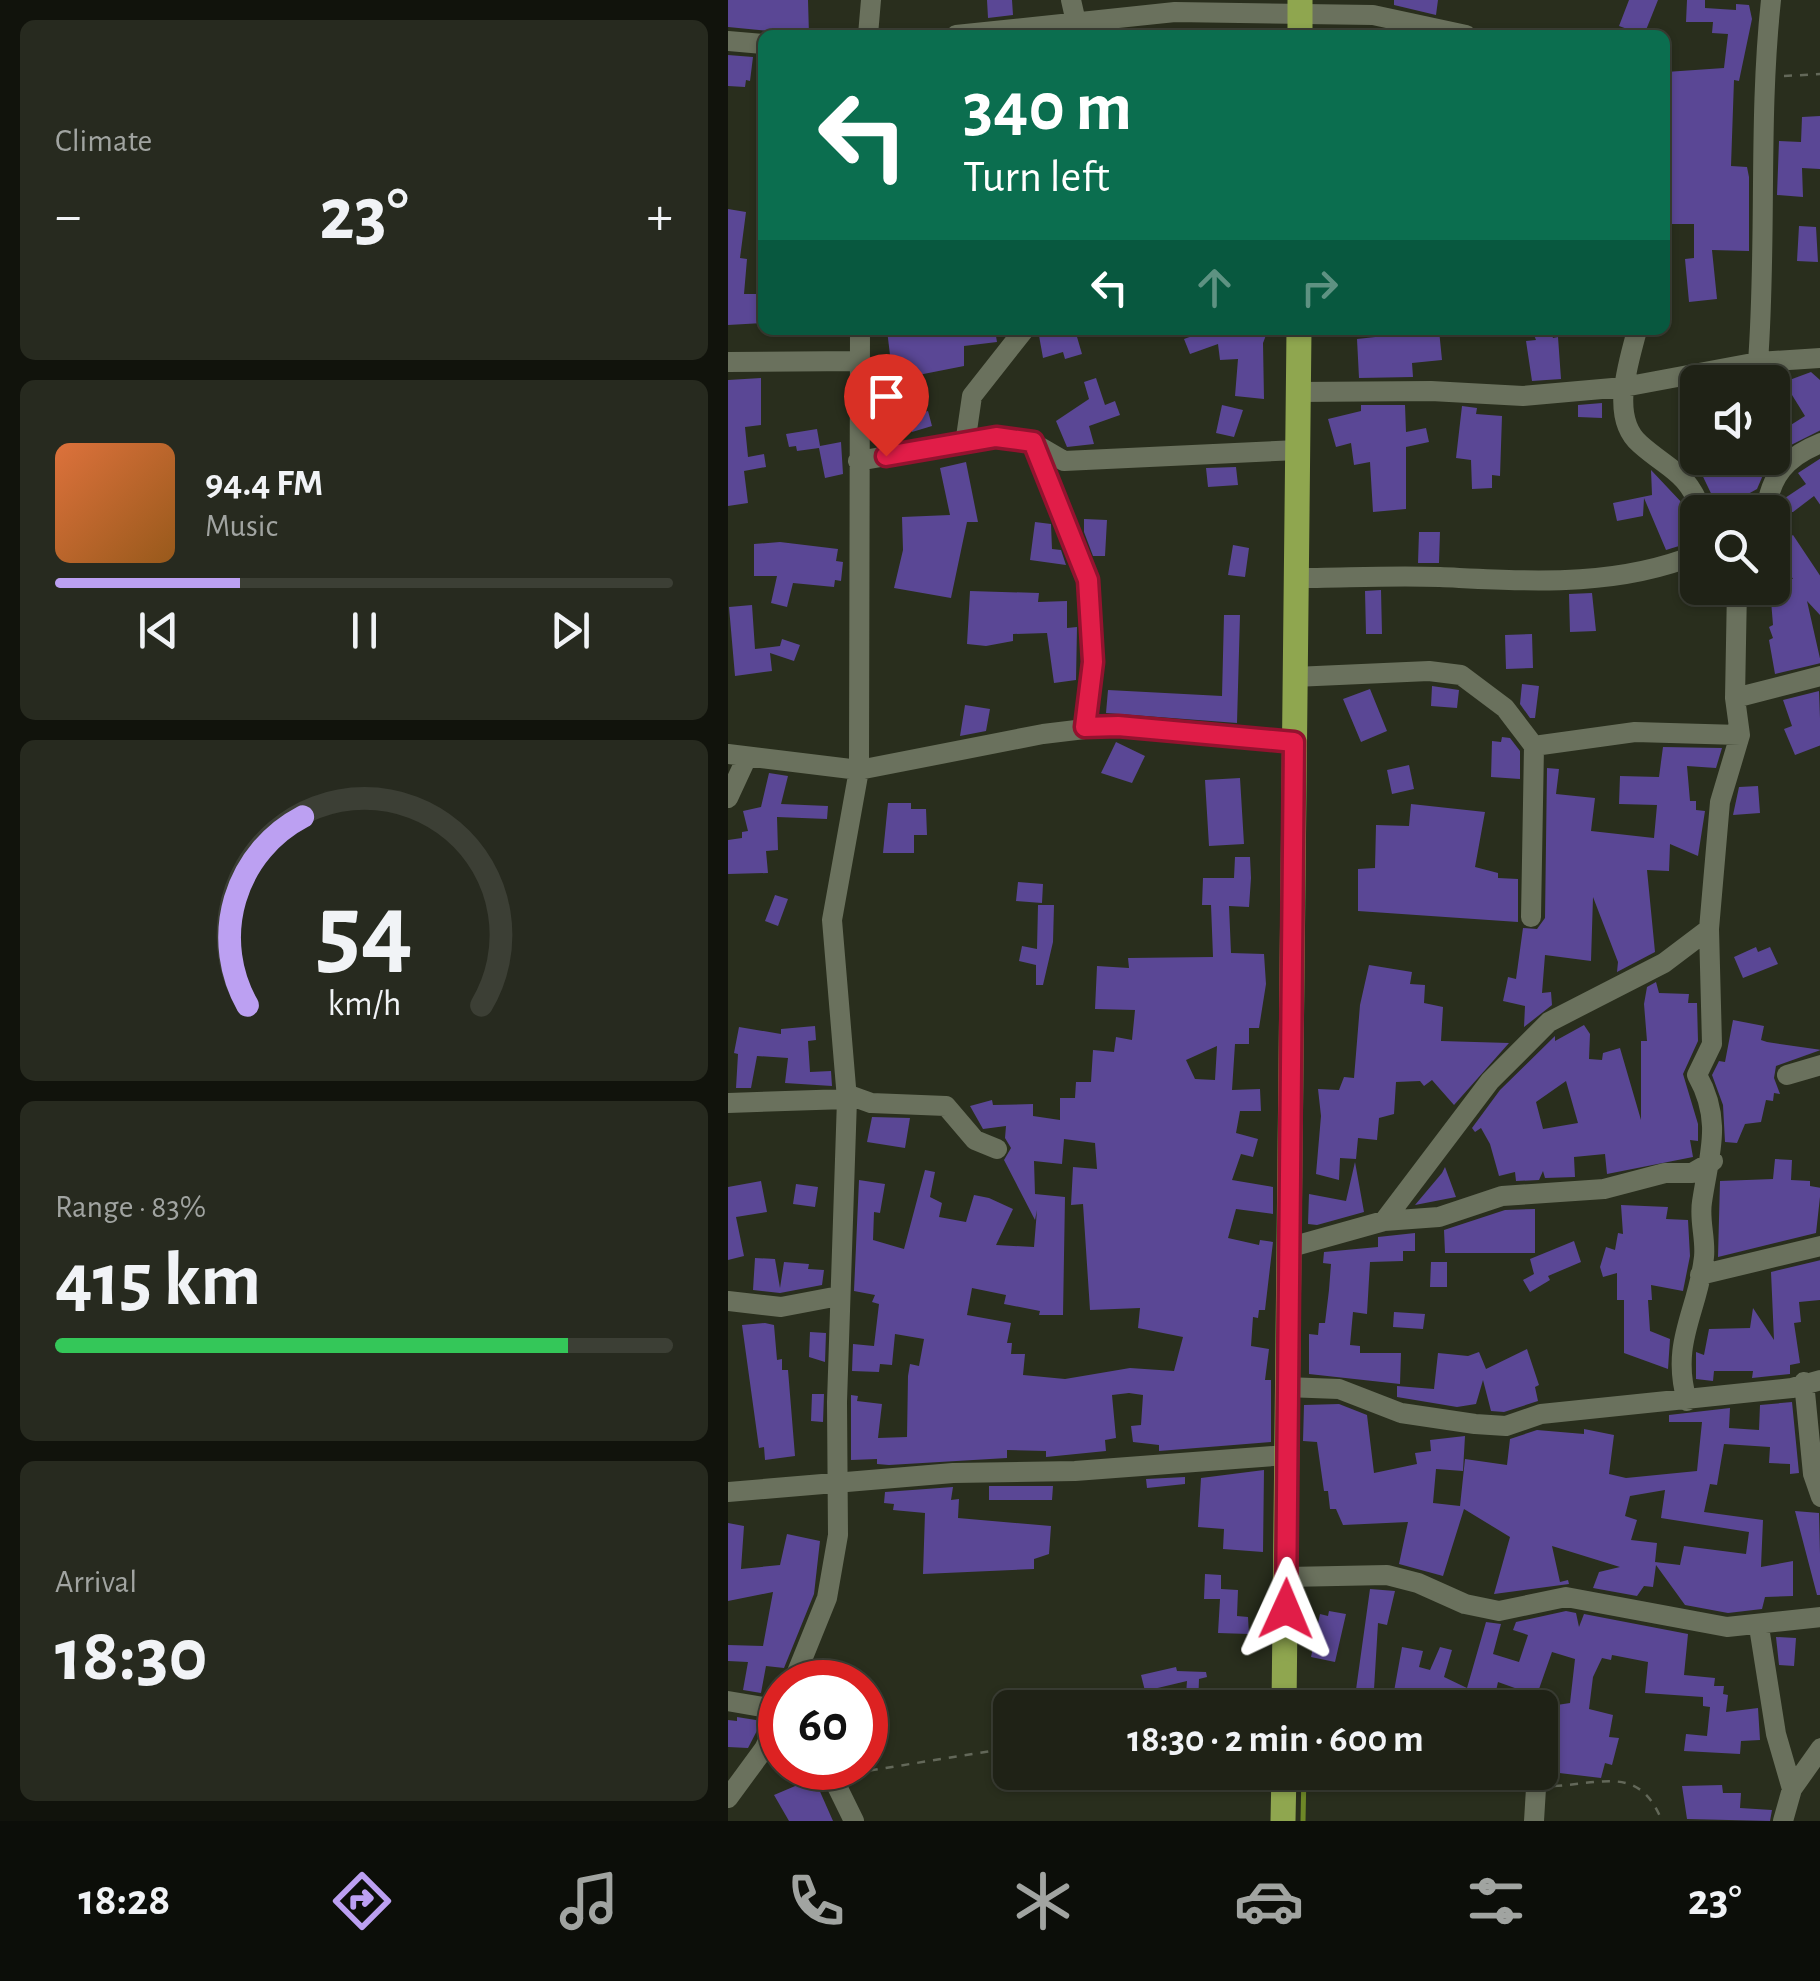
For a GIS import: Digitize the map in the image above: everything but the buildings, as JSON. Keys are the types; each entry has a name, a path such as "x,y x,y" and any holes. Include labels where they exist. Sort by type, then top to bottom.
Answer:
{"main road":[{"path":"1284,1690 1298,335"},
{"path":"1283,1821 1284,1790"}],"street":[{"path":"868,30 871,0"},
{"path":"1071,0 1071,26"},
{"path":"1758,362 1765,272 1762,77 1771,0"},
{"path":"1020,30 1175,12 1373,15 1443,30"},
{"path":"728,41 758,44"},
{"path":"804,1660 827,1598 838,1535 847,1096 832,920 859,770 860,335"},
{"path":"965,444 972,396 1020,335"},
{"path":"1635,335 1624,387 1629,430 1638,443 1682,473 1693,495"},
{"path":"1297,392 1432,391 1523,396 1624,387 1758,362 1820,358"},
{"path":"728,362 859,361"},
{"path":"858,462 996,437 1033,442 1064,461 1074,462 1298,450"},
{"path":"1033,442 1088,580 1093,662 1085,727"},
{"path":"1770,495 1774,476 1794,457 1820,443"},
{"path":"1294,578 1437,576 1540,583 1606,579 1680,559"},
{"path":"1686,1401 1678,1371 1705,1255 1701,1204 1713,1162 1709,1096 1696,1074 1712,1044 1709,929 1720,802 1740,735 1735,698 1737,605"},
{"path":"1294,677 1429,670 1461,675 1506,708 1534,746 1532,917"},
{"path":"1735,698 1820,676"},
{"path":"728,798 738,756 859,770 1085,727 1118,726 1294,742"},
{"path":"1534,746 1636,732 1740,735"},
{"path":"1384,1221 1490,1081 1549,1022 1664,963 1709,929"},
{"path":"1787,1076 1820,1065"},
{"path":"728,1103 847,1096 871,1103 946,1106 975,1140 997,1149"},
{"path":"1291,1247 1384,1221 1440,1217 1502,1196 1604,1189 1664,1173 1692,1173 1713,1162"},
{"path":"1700,1276 1820,1246"},
{"path":"728,1300 782,1307 840,1296"},
{"path":"1286,1387 1340,1389 1401,1413 1506,1426 1541,1414 1686,1401 1792,1388 1812,1381 1814,1474 1820,1496"},
{"path":"728,1492 838,1481 1287,1455"},
{"path":"1287,1576 1387,1574 1418,1582 1465,1604 1498,1611 1566,1597 1727,1627 1759,1627 1820,1617"},
{"path":"1759,1627 1776,1734 1792,1789"},
{"path":"728,1701 758,1708"},
{"path":"1783,1821 1792,1789 1820,1748"},
{"path":"728,1798 758,1757"},
{"path":"839,1790 854,1821"},
{"path":"1534,1821 1536,1790"}],"path":[{"path":"1762,77 1820,74"},
{"path":"888,1764 993,1750"},
{"path":"1558,1781 1634,1784 1652,1797 1662,1821"}],"waterway":[{"path":"1303,1821 1304,1790"}],"route":[{"path":"886,456 996,437 1033,442 1088,580 1093,662 1085,727 1118,726 1294,742 1286,1609"}]}
